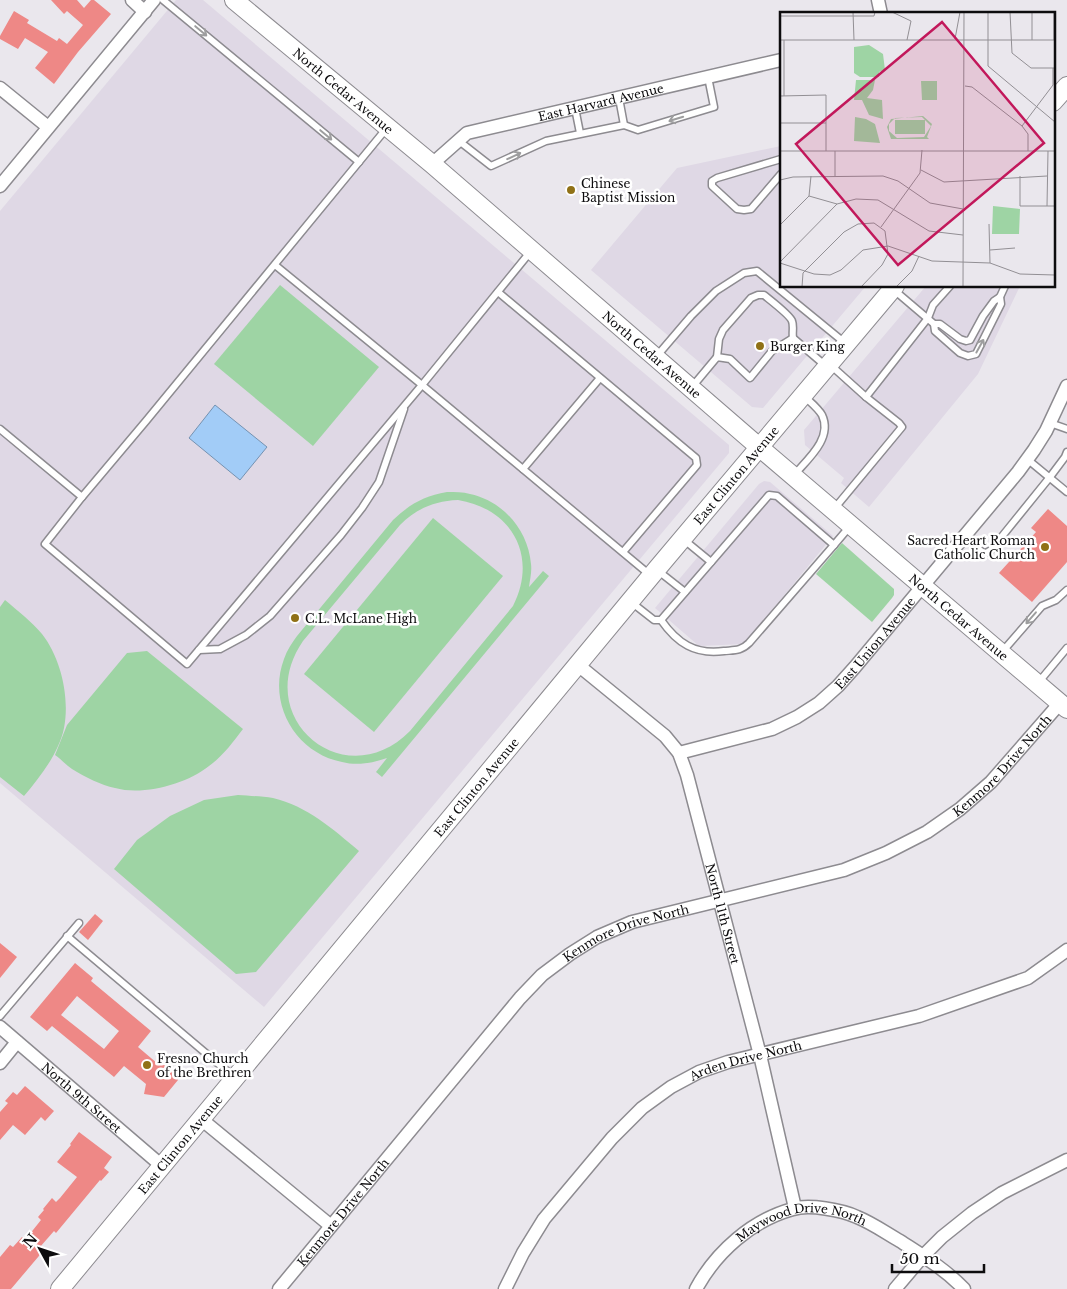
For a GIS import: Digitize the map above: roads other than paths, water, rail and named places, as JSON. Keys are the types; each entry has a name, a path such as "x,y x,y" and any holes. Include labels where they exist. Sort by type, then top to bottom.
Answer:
{"main road":[{"name":"North Cedar Avenue","path":"234,0 432,164 759,447 1064,706"},
{"path":"1054,101 1067,86"},
{"name":"East Clinton Avenue","path":"60,1289 682,539 894,288"}],"street":[{"path":"132,0 145,12"},
{"path":"0,186 154,0"},
{"name":"East Harvard Avenue","path":"432,164 468,133 780,60"},
{"path":"0,88 48,127"},
{"name":"East Union Avenue","path":"679,753 772,729 797,717 819,703 838,686 856,667 1028,459 1050,423 1066,389"},
{"name":"North 11th Street","path":"578,665 666,736 679,753 688,775 760,1055 795,1208"},
{"name":"Kenmore Drive North","path":"279,1289 520,998 542,975 570,954 597,937 632,922 844,870 886,853 926,832 960,809 991,782 1064,706"},
{"name":"Arden Drive North","path":"505,1289 522,1253 544,1219 612,1138 642,1108 671,1087 699,1072 728,1062 919,1016 1028,978 1067,950"},
{"name":"North 9th Street","path":"0,1028 162,1166"},
{"path":"0,1063 17,1042"},
{"path":"201,1119 331,1226"},
{"path":"895,1289 942,1237 972,1212 1002,1193 1067,1160"},
{"name":"Maywood Drive North","path":"696,1289 719,1256 745,1232 770,1217 795,1208 836,1210 856,1216 940,1267 964,1289"}],"lane":[{"path":"163,0 359,162"},
{"path":"459,141 491,166 546,141 624,125 638,130 714,107 708,77"},
{"path":"618,98 624,125"},
{"path":"575,108 580,133"},
{"path":"387,127 45,544 187,664 422,385 532,250"},
{"path":"780,159 717,178 712,180 712,186 737,209 744,210 750,209 780,175"},
{"path":"275,265 622,552 684,592"},
{"path":"656,357 691,316 716,292 744,273 757,272 846,344"},
{"path":"894,288 934,324 935,331 960,353 968,356 976,354 1000,304 1000,296"},
{"path":"866,397 928,318 933,305 948,288"},
{"path":"934,324 940,324 960,339 970,340 983,316 1000,296 1004,288"},
{"path":"498,292 696,458 697,465 622,552"},
{"path":"691,388 718,357 719,339 723,330 751,298 764,295 790,317 793,322 793,338 827,367 836,370 866,397 899,422 902,427 833,510"},
{"path":"718,357 730,360 750,378 772,351 793,338"},
{"path":"523,470 600,378"},
{"path":"794,476 824,436 824,421 821,414 803,395"},
{"path":"199,650 220,649 246,635 264,621 341,535 380,482 406,404"},
{"path":"1050,423 1067,429"},
{"path":"0,428 82,497"},
{"path":"964,536 982,552 986,553 990,550 1066,456"},
{"path":"1028,459 1067,492"},
{"path":"661,620 769,495 777,496 834,545"},
{"path":"661,620 669,631 690,648 702,652 742,649 750,643 851,525"},
{"path":"682,539 711,562"},
{"path":"1001,653 1042,606 1056,600 1067,590"},
{"path":"630,602 654,620 661,620"},
{"path":"1038,684 1067,648"},
{"path":"0,1016 79,923"},
{"path":"67,936 235,1077"}],"water":[{"path":"215,405 267,447 240,480 189,438"}],"place":[{"name":"Chinese Baptist Mission","path":"571,190"},
{"name":"Burger King","path":"760,346"},
{"name":"Sacred Heart Roman Catholic Church","path":"1045,547"},
{"name":"C.L. McLane High","path":"295,618"},
{"name":"Fresno Church of the Brethren","path":"147,1065"}]}
